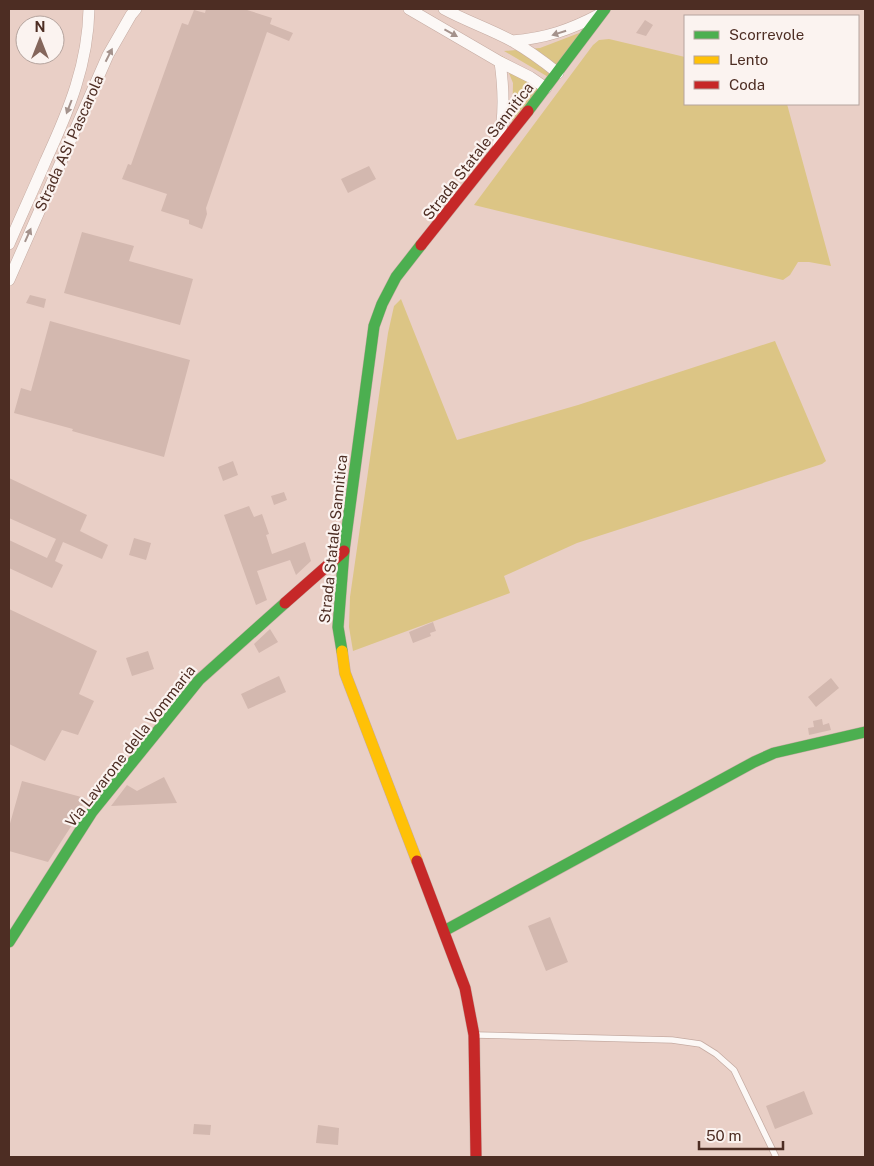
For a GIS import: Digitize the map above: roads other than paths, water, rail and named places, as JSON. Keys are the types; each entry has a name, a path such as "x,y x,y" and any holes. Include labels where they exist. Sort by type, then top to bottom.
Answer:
{"main road":[{"name":"Strada Statale Sannitica","path":"476,1157 474,1035 466,988 345,673 338,627 344,551 374,326 382,304 396,277 558,73 604,10"},
{"name":"Via Lavarone della Vommaria","path":"9,942 92,812 199,680 344,551"},
{"path":"444,931 754,762 774,753 865,732"}],"street":[{"name":"Strada ASI Pascarola","path":"9,244 62,125 78,84 89,34 89,9"},
{"name":"Strada ASI Pascarola","path":"9,280 108,55 136,9"},
{"path":"409,9 500,62 530,77 546,88"},
{"path":"444,9 512,41 558,73"},
{"path":"512,41 558,34 575,27 604,10"},
{"path":"496,151 502,130 503,111 503,83 500,62"}],"lane":[{"path":"474,1035 672,1040 700,1044 716,1054 734,1070 776,1157"}]}
